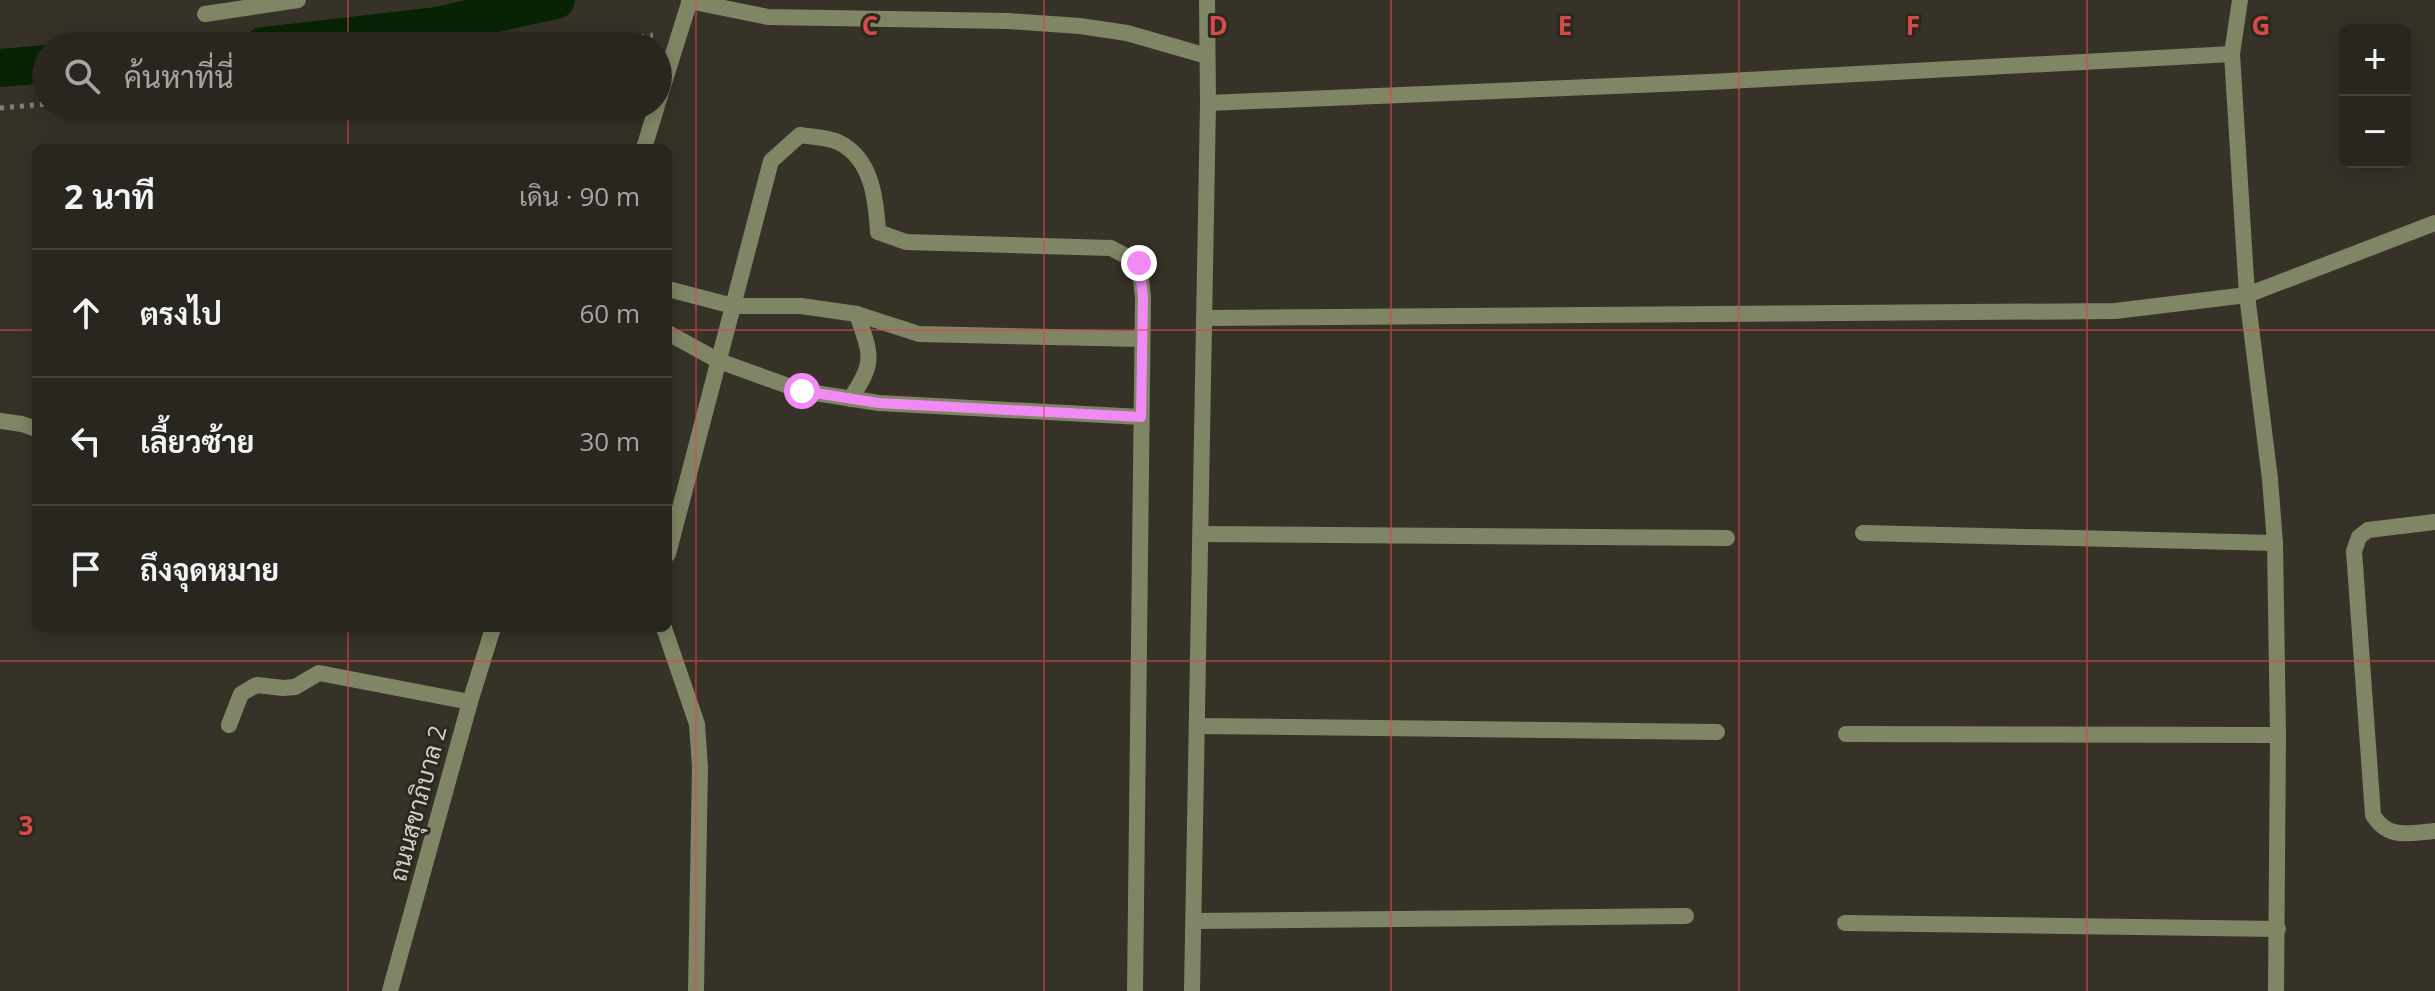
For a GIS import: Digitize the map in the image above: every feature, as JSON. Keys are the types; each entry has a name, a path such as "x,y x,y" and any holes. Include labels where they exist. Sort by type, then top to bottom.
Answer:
{"street":[{"path":"205,14 298,0"},
{"path":"1192,991 1199,726 1207,0"},
{"path":"2240,0 2232,54 2247,295 2275,543 2278,735 2276,991"},
{"path":"672,56 690,1 768,17 1008,21 1080,26 1127,33 1207,56"},
{"path":"1208,103 1693,83 2232,54"},
{"path":"645,144 652,120"},
{"path":"672,539 771,161 800,135 838,142 864,163 876,206 878,232 906,242 1111,248 1139,263 1143,297 1135,991"},
{"path":"1204,318 2115,311 2247,295 2435,223"},
{"path":"672,290 733,306 801,306 857,314 919,334 1142,339"},
{"path":"850,399 868,373 869,349 857,314"},
{"path":"672,335 719,361 802,391 879,403 1141,417"},
{"path":"0,421 32,428"},
{"path":"2435,522 2368,530 2359,537 2354,551 2373,815 2380,827 2388,831 2435,831"},
{"path":"1863,533 2275,543"},
{"path":"1201,534 1727,538"},
{"name":"ถนนสุขาภิบาล 2","path":"390,991 492,632"},
{"path":"665,632 697,724 700,767 696,991"},
{"path":"229,725 241,694 251,688 257,685 295,687 319,673 470,702"},
{"path":"1199,726 1717,732"},
{"path":"1846,734 2278,735"},
{"path":"1195,921 1686,916"},
{"path":"1845,923 2278,929"}],"path":[{"path":"672,32 680,31"},
{"path":"0,108 32,105"}],"waterway":[{"path":"384,32 436,26 556,0"},
{"path":"0,68 32,65"}],"route":[{"path":"802,391 879,403 1141,417 1143,297 1139,263"}]}
